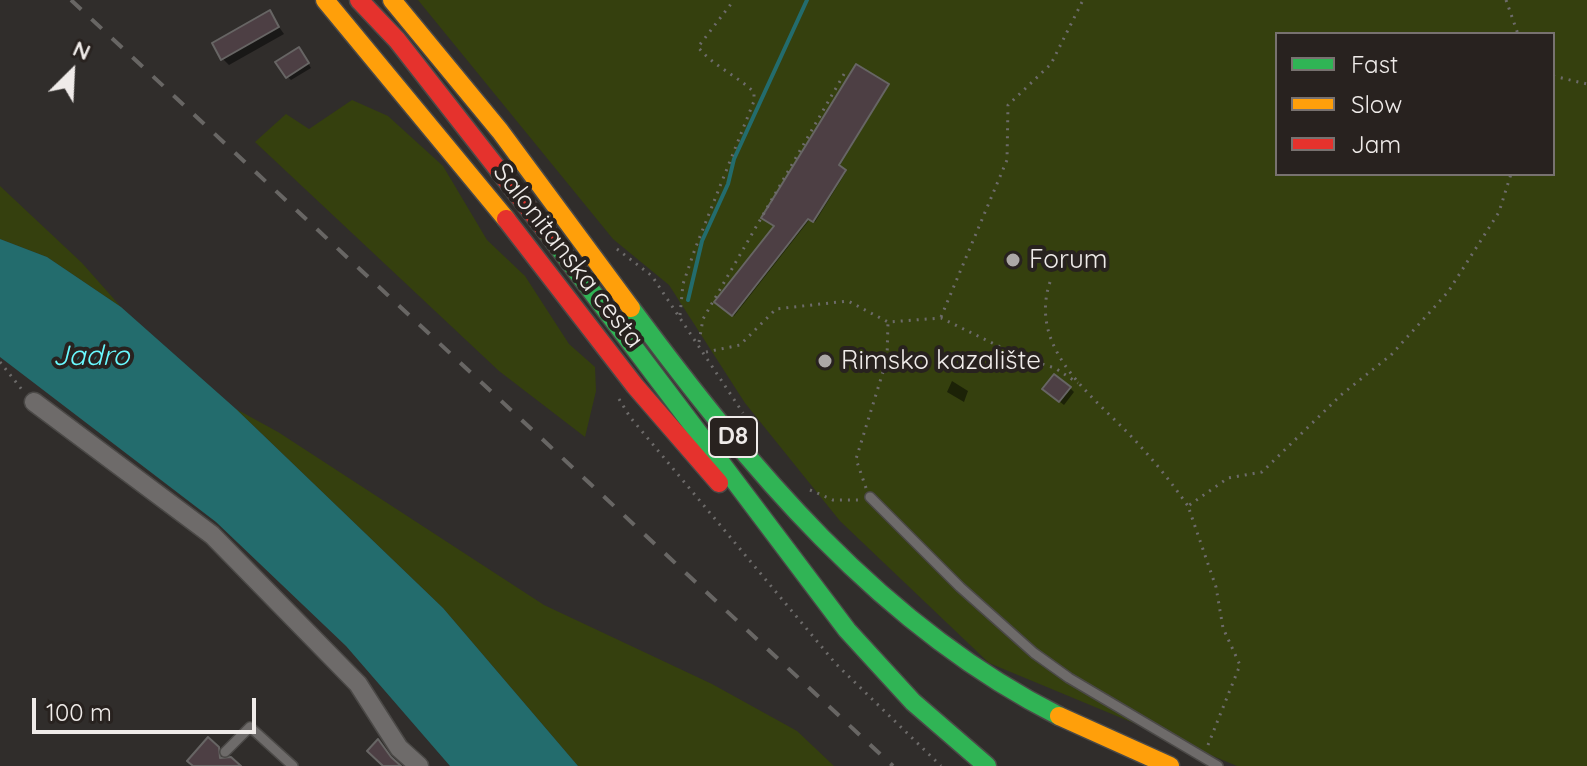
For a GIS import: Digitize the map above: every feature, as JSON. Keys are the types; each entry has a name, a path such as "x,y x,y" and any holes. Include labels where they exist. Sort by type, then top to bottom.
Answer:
{"main road":[{"name":"Salonitanska cesta","path":"325,0 468,170 618,365 749,521 761,530 775,534"},
{"name":"D8","path":"359,0 397,40 540,222 775,534 888,678 946,736 987,766"},
{"name":"D8","path":"392,0 545,190 729,433 814,530 874,586 992,677 1050,711 1170,766"}],"street":[{"path":"34,402 212,535 358,684 399,748 419,766"}],"lane":[{"path":"870,497 960,587 1034,653 1202,759 1218,766"},
{"path":"225,752 250,727 293,766"}],"path":[{"path":"680,315 683,284 695,249 754,101 754,92 743,81 706,57 698,47 734,0"},
{"path":"941,318 1007,160 1008,105 1051,64 1083,0"},
{"path":"1506,0 1517,32"},
{"path":"699,342 703,319 847,69"},
{"path":"1555,76 1587,84"},
{"path":"1188,506 1228,478 1262,472 1341,395 1391,355 1448,292 1499,212 1510,176"},
{"path":"613,246 652,276 706,352 746,417"},
{"path":"1050,282 1046,296 1049,332 1057,356 1078,383 1167,477 1188,506 1216,587 1223,628 1240,665 1202,759"},
{"path":"706,352 740,345 776,309 848,301 888,322 941,318 1023,358 1055,368 1078,383"},
{"path":"806,488 833,500 853,502 870,497 856,459 887,359 888,322"},
{"path":"0,362 34,402"},
{"path":"615,393 630,417 836,664 941,766"}],"green space":[{"path":"418,0 1587,0 1587,766 1237,766 989,663 840,521 745,403 669,285 613,239"},
{"path":"352,100 388,116 443,166 487,240 525,276 569,344 595,367 596,391 585,437 499,371 255,142 286,114 309,129"},
{"path":"0,186 82,263 121,307 47,257 0,239"},
{"path":"236,409 278,432 544,605 712,684 797,731 834,766 578,766 443,608"}],"water":[{"name":"Jadro","path":"0,239 47,257 121,307 236,409 443,608 578,766 450,766 346,646 216,522 0,357"}],"building":[{"path":"270,10 279,27 221,60 212,43"},
{"path":"299,47 309,63 286,78 275,62"},
{"path":"856,64 889,84 839,165 846,170 813,222 808,219 732,316 714,302 774,226 761,218"},
{"path":"1054,374 1071,387 1059,402 1042,389"},
{"path":"208,737 219,747 220,758 231,757 241,766 193,766 187,761"},
{"path":"378,739 401,766 383,766 367,751"}],"waterway":[{"path":"688,300 702,241 728,184 734,159 807,0"}],"railway":[{"path":"71,0 893,766"}],"traffic: fast":[{"path":"547,232 847,630 913,702 987,766"},
{"path":"631,308 722,426 822,538 876,589 933,636 994,679 1059,716"}],"traffic: slow":[{"path":"325,0 506,219"},
{"path":"392,0 500,131 631,308"},
{"path":"1059,716 1170,766"}],"traffic: jam":[{"path":"359,0 397,40 547,232"},
{"path":"506,219 635,386 719,483"}],"place":[{"name":"Forum","path":"1013,260"},
{"name":"Rimsko kazalište","path":"825,361"}]}
